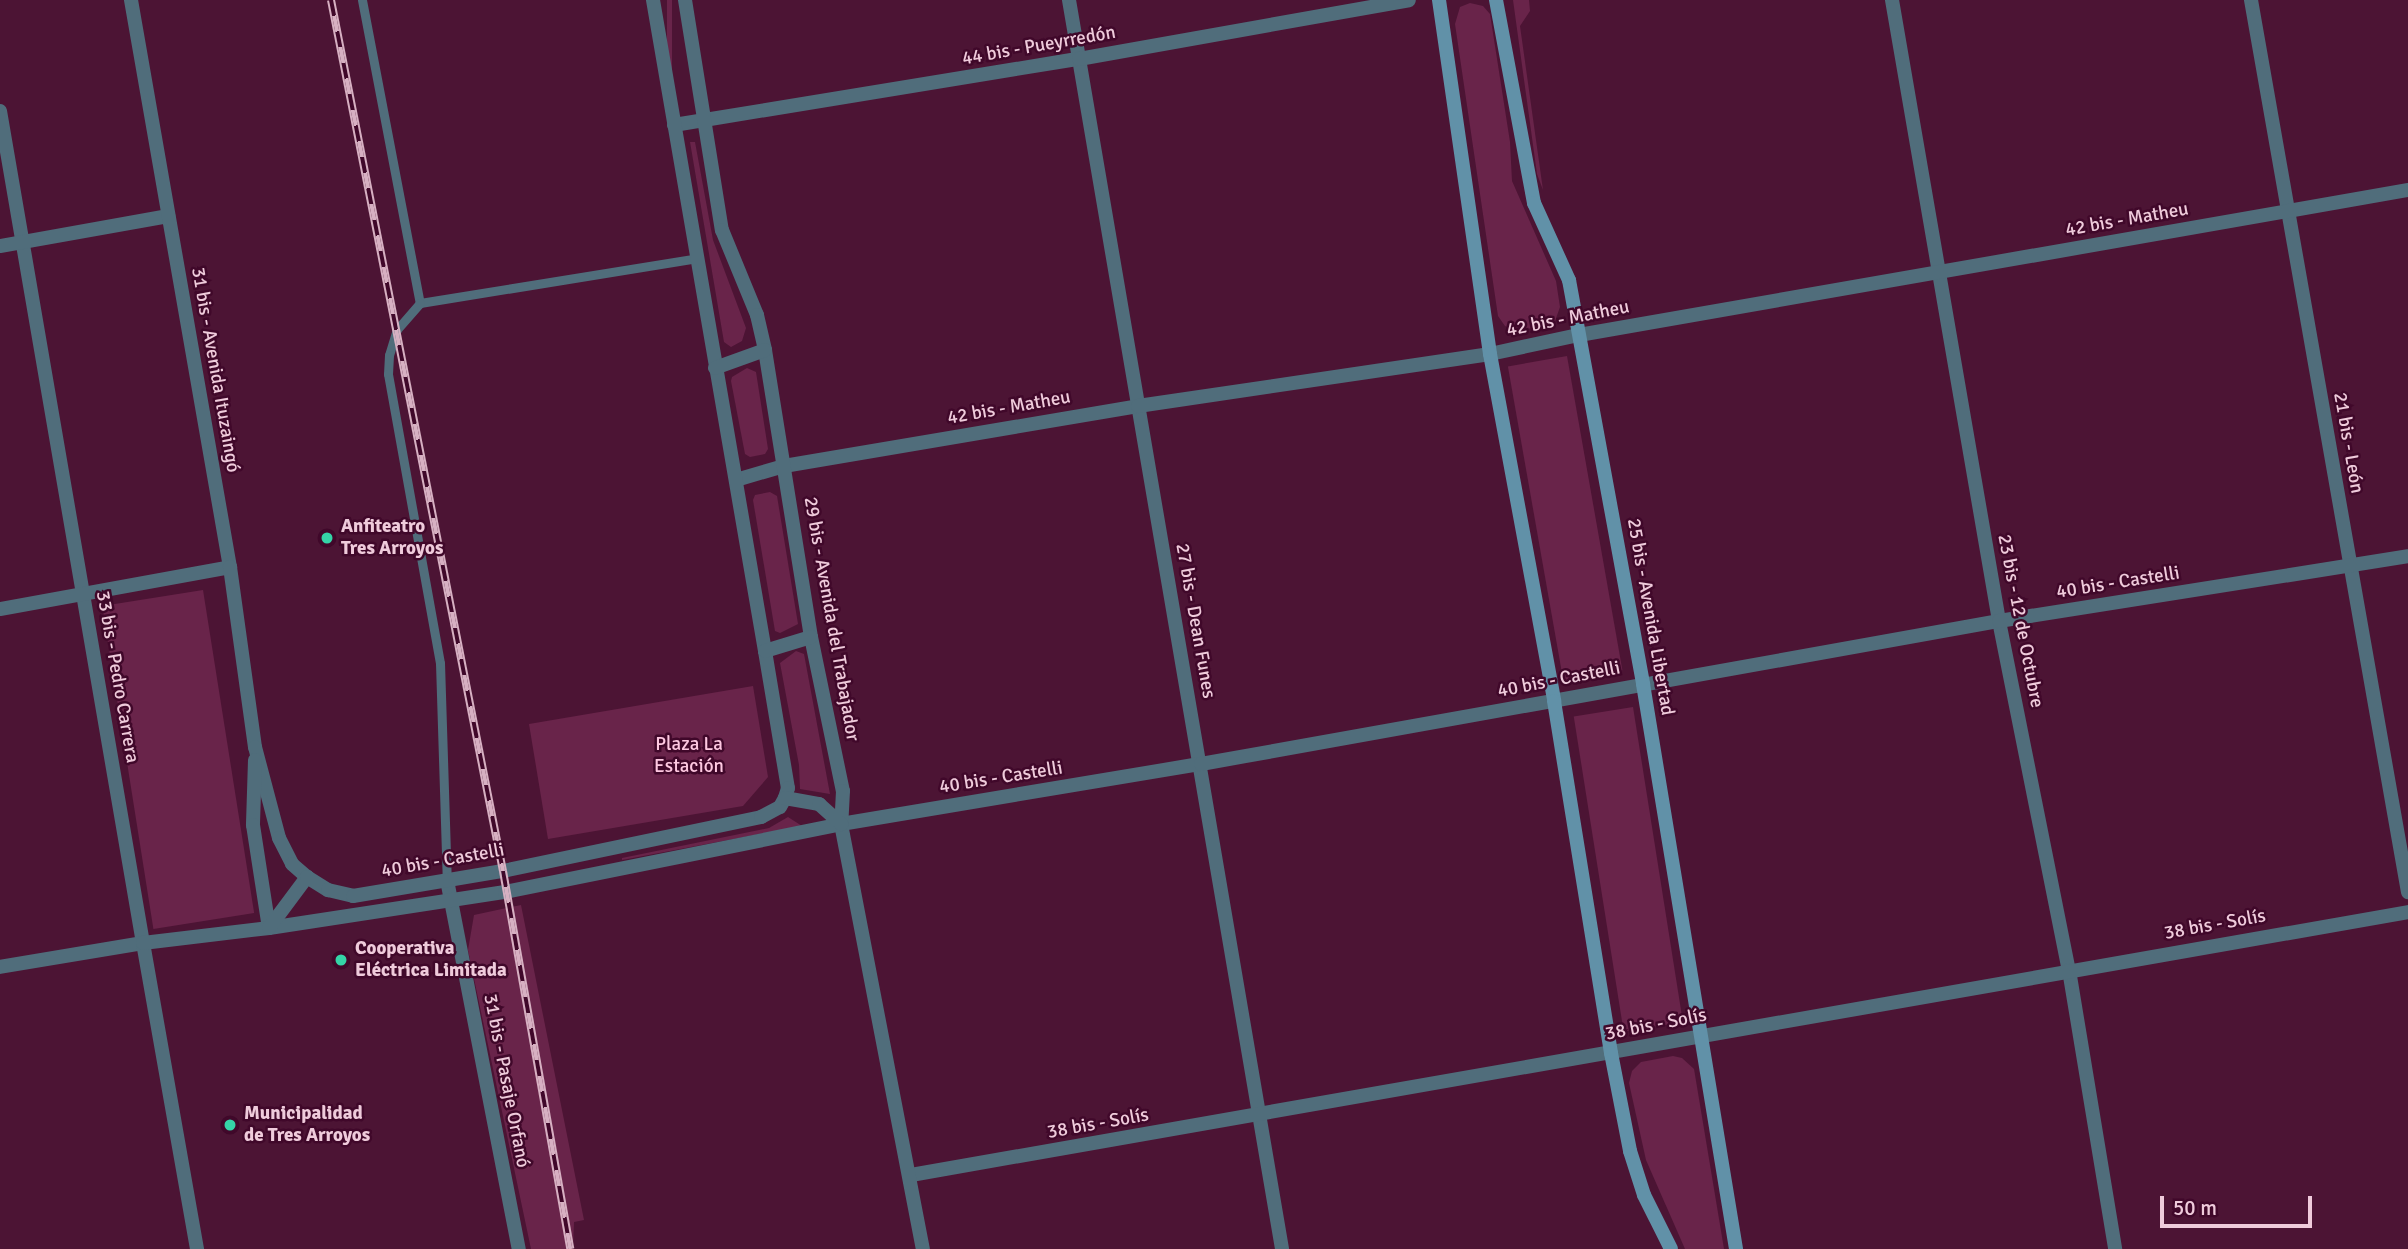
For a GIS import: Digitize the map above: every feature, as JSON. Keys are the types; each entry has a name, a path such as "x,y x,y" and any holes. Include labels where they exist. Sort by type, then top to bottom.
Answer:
{"main road":[{"path":"1439,0 1490,354 1554,701 1611,1053 1630,1151 1644,1195 1671,1249"},
{"name":"25 bis - Avenida Libertad","path":"1496,0 1534,203 1569,280 1643,684 1736,1249"}],"street":[{"name":"31 bis - Avenida Ituzaingó","path":"131,0 230,567 255,747 279,838 292,864 307,877"},
{"path":"653,0 788,788 785,798 819,804 841,824"},
{"name":"29 bis - Avenida del Trabajador","path":"685,0 722,230 757,316 765,350 811,637 843,791 841,824 911,1175 923,1249"},
{"name":"27 bis - Dean Funes","path":"1069,0 1282,1249"},
{"name":"44 bis - Pueyrredón","path":"674,125 1079,59 1409,0"},
{"name":"23 bis - 12 de Octubre","path":"1892,0 1999,621 2069,970 2115,1249"},
{"name":"21 bis - León","path":"2251,0 2408,892"},
{"name":"33 bis - Pedro Carrera","path":"0,111 197,1249"},
{"name":"42 bis - Matheu","path":"736,480 784,466 1138,406 1490,354 1579,335 2408,190"},
{"path":"0,246 168,216"},
{"path":"715,368 765,350"},
{"name":"40 bis - Castelli","path":"0,967 143,943 269,928 450,900 586,876 841,824 1201,764 1999,621 2408,556"},
{"path":"0,609 230,567"},
{"path":"765,651 811,637"},
{"name":"31 bis - Avenida Ituzaingó","path":"255,747 253,825 269,928"},
{"name":"40 bis - Castelli","path":"307,877 328,890 353,896 581,855 761,817 780,807 785,798"},
{"path":"581,855 586,876"},
{"path":"269,928 307,877"},
{"name":"31 bis - Pasaje Orfanó","path":"447,880 519,1249"},
{"name":"38 bis - Solís","path":"911,1175 2408,912"}],"lane":[{"path":"362,0 420,303"},
{"path":"447,880 440,663 388,374 389,355 397,329 420,303 697,258"}],"green space":[{"path":"667,0 672,0 672,107 667,107"},
{"path":"1513,0 1529,0 1530,11 1520,26 1543,190 1537,174"},
{"path":"1470,3 1483,6 1490,14 1510,142 1512,181 1556,281 1560,307 1554,324 1515,331 1505,326 1498,316 1455,24 1460,7"},
{"path":"690,142 695,142 713,240 746,328 742,341 731,347 724,342"},
{"path":"1567,356 1622,670 1563,681 1508,366"},
{"path":"747,368 756,372 768,449 765,454 750,457 745,454 731,381 732,377"},
{"path":"770,492 777,496 798,624 780,633 775,631 753,500 755,495"},
{"path":"203,590 254,913 153,929 102,606"},
{"path":"796,651 804,654 830,794 800,789 799,765 780,663"},
{"name":"Plaza La Estación","path":"753,686 768,777 743,806 548,839 529,724"},
{"path":"1633,707 1683,1022 1624,1031 1574,716"},
{"path":"788,817 802,826 622,860 769,828"},
{"path":"521,905 584,1220 574,1222 573,1249 531,1249 468,950 474,915"},
{"path":"1673,1056 1682,1058 1694,1069 1724,1249 1685,1249 1646,1160 1629,1083 1632,1071 1641,1062"}],"railway":[{"path":"331,0 503,871 570,1249"}],"place":[{"name":"Anfiteatro Tres Arroyos","path":"327,538"},
{"name":"Cooperativa Eléctrica Limitada","path":"341,960"},
{"name":"Municipalidad de Tres Arroyos","path":"230,1125"}]}
